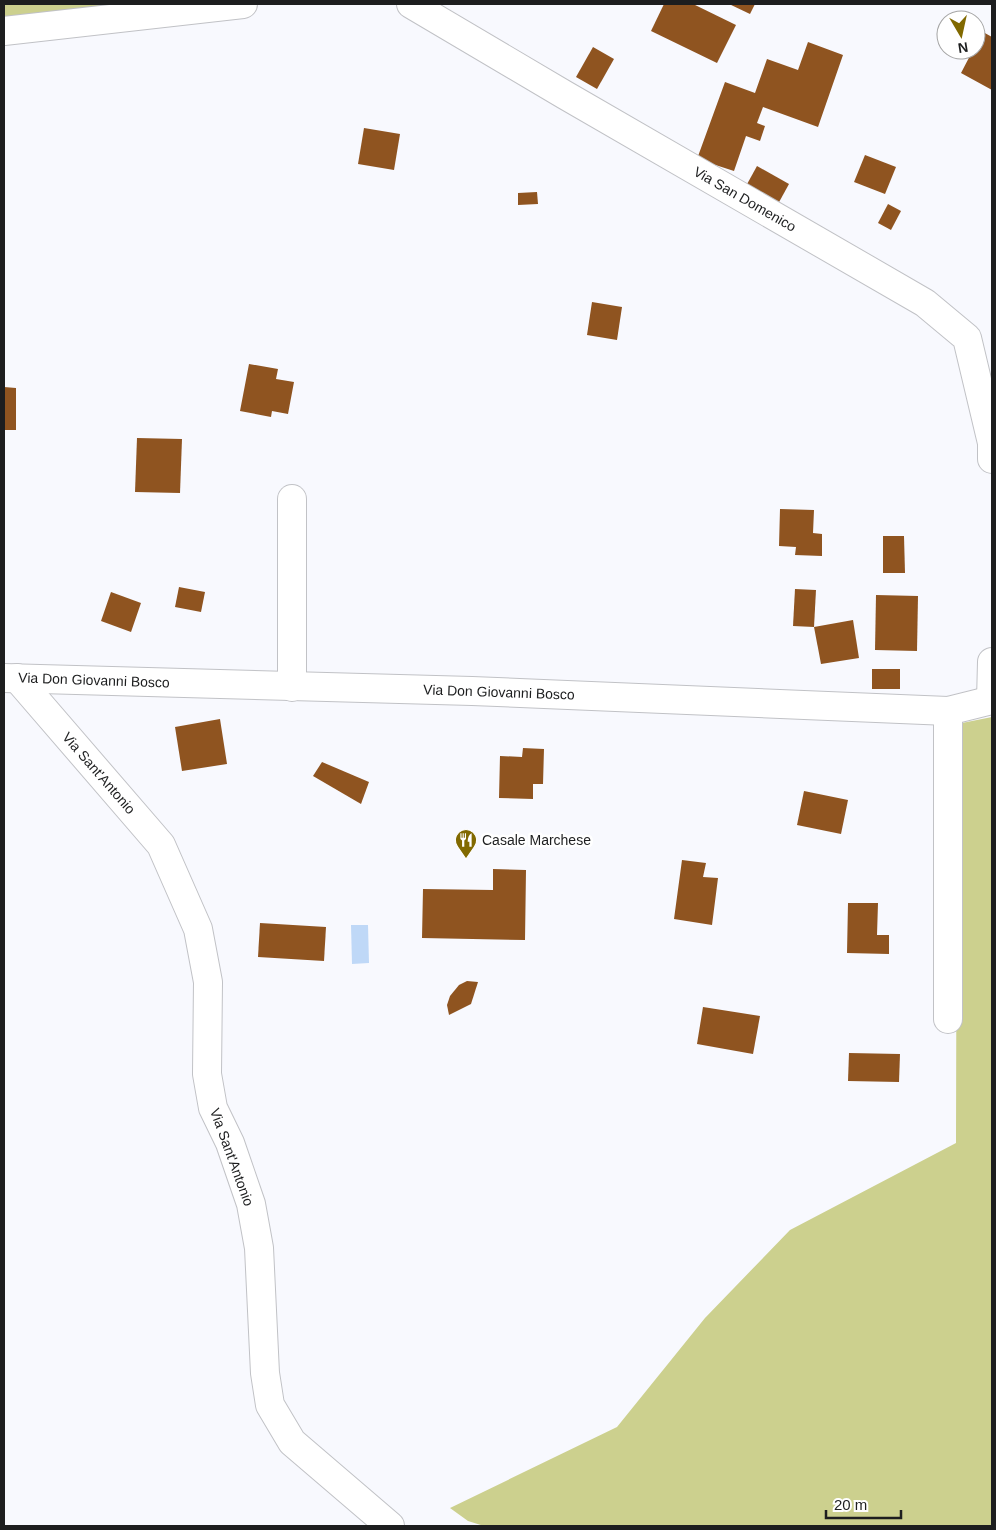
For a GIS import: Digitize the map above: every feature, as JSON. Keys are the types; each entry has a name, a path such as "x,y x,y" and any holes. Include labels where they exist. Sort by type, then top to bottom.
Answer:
{"street":[{"path":"4,31 243,4"},
{"name":"Via San Domenico","path":"411,4 925,303 967,338 992,443 992,459"},
{"path":"292,499 292,687"},
{"path":"992,662 992,700"},
{"name":"Via Don Giovanni Bosco","path":"10,678 292,687 472,690 948,710 992,700"},
{"name":"Via Sant'Antonio","path":"10,678 161,845 198,929 208,982 207,1074 213,1108 230,1143 251,1204 259,1248 265,1373 270,1405 292,1442 390,1526"},
{"path":"948,710 948,1019"}],"green space":[{"path":"4,4 167,4 4,20"},
{"path":"992,717 992,1526 484,1526 468,1521 450,1508 617,1427 705,1318 790,1230 956,1143 957,724"}],"water":[{"path":"351,925 368,925 369,963 352,964"}],"building":[{"path":"664,4 693,4 736,25 717,63 651,31"},
{"path":"729,4 755,4 750,14"},
{"path":"986,34 992,37 992,90 961,73 968,60 986,60"},
{"path":"808,42 843,55 818,127 763,107 757,123 765,126 760,141 746,136 734,171 697,159 725,82 755,93 767,59 798,70"},
{"path":"593,47 614,59 597,89 576,77"},
{"path":"364,128 400,134 394,170 358,164"},
{"path":"865,155 896,167 885,194 854,182"},
{"path":"757,166 789,184 778,204 746,186"},
{"path":"537,192 538,204 518,205 518,193"},
{"path":"888,204 901,211 891,230 878,223"},
{"path":"592,302 622,307 617,340 587,335"},
{"path":"249,364 278,369 276,379 294,382 288,414 272,411 271,417 240,411"},
{"path":"4,387 16,388 16,430 4,430"},
{"path":"137,438 182,439 180,493 135,492"},
{"path":"780,509 814,510 813,533 822,534 822,556 795,555 796,547 779,546"},
{"path":"883,536 904,536 905,573 883,573"},
{"path":"179,587 205,592 201,612 175,607"},
{"path":"795,589 816,590 814,627 793,626"},
{"path":"111,592 141,603 131,632 101,621"},
{"path":"876,595 918,596 917,651 875,650"},
{"path":"853,620 859,658 821,664 814,627"},
{"path":"872,669 900,669 900,689 872,689"},
{"path":"220,719 227,764 182,771 175,727"},
{"path":"523,748 544,749 543,784 533,784 533,799 499,798 500,756 522,757"},
{"path":"322,762 369,782 361,804 313,776"},
{"path":"804,791 848,800 841,834 797,825"},
{"path":"682,860 706,863 703,877 718,878 712,925 674,919"},
{"path":"493,869 526,870 525,940 422,938 423,889 493,890"},
{"path":"848,903 878,903 877,935 889,935 889,954 847,953"},
{"path":"260,923 326,927 324,961 258,957"},
{"path":"467,981 478,982 471,1004 449,1015 447,1005 450,996 459,985"},
{"path":"703,1007 760,1016 753,1054 697,1044"},
{"path":"849,1053 900,1054 899,1082 848,1081"}],"place":[{"name":"Casale Marchese","path":"466,859"}]}
